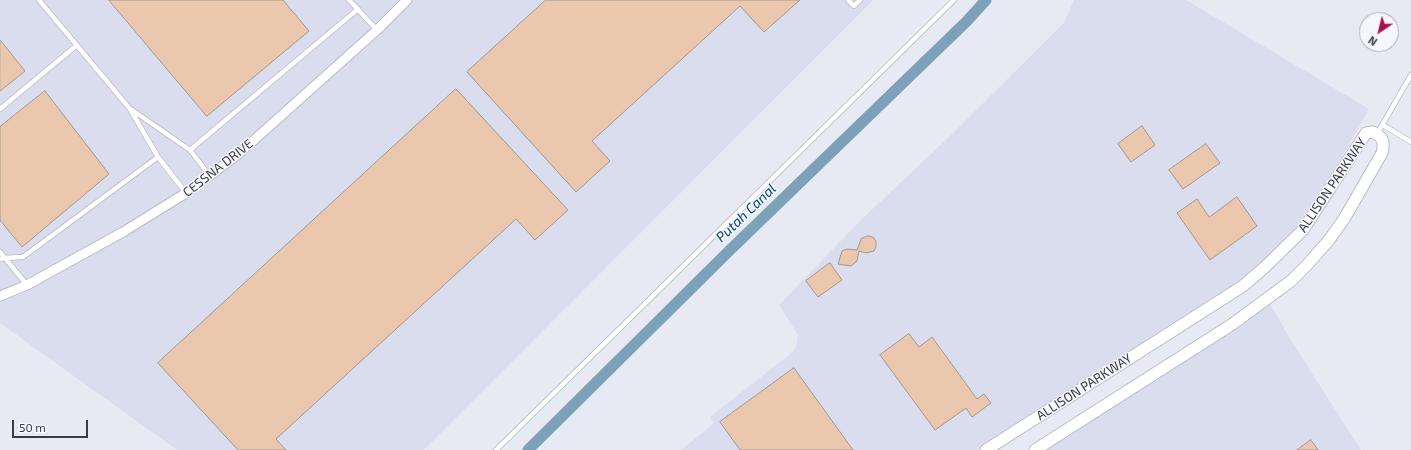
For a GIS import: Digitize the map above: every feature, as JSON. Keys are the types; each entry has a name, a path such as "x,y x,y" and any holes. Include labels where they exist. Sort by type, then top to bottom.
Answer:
{"street":[{"name":"CESSNA DRIVE","path":"0,296 27,285 123,232 186,193 210,176 263,132 407,0"},
{"name":"ALLISON PARKWAY","path":"986,450 1243,286 1285,249 1303,230 1366,133 1380,129 1384,144 1382,153 1344,219 1329,240 1291,281 1231,325 1035,450"}],"lane":[{"path":"39,0 130,109 158,157 186,193"},
{"path":"349,0 376,30"},
{"path":"848,0 854,6 860,0"},
{"path":"496,450 954,0"},
{"path":"190,150 358,10"},
{"path":"0,109 77,45"},
{"path":"1411,75 1380,129 1411,142"},
{"path":"130,109 190,150 210,176"},
{"path":"2,258 23,257 158,157"},
{"path":"0,252 2,258 27,285"}],"shaded area":[{"path":"0,0 873,0 424,450 177,450 0,323"},
{"path":"1074,0 1186,0 1369,109 1308,215 1283,243 1240,280 977,450 681,450 714,423 710,417 794,351 797,344 798,335 779,305 860,221 949,137 1064,23"},
{"path":"1269,302 1292,342 1361,450 1044,450"}],"building":[{"path":"109,0 283,0 309,31 207,116"},
{"path":"546,0 800,0 764,32 740,6 592,141 610,161 576,192 467,72"},
{"path":"0,40 25,71 0,91"},
{"path":"456,89 568,210 535,240 516,219 276,439 286,450 238,450 158,363"},
{"path":"45,91 109,174 22,247 0,220 0,127"},
{"path":"1142,126 1155,145 1131,162 1118,144"},
{"path":"1206,144 1220,163 1183,189 1169,170"},
{"path":"1237,197 1257,226 1210,260 1177,213 1197,199 1209,217"},
{"path":"868,236 873,237 876,241 874,251 866,253 859,251 857,261 851,266 838,264 842,251 847,249 857,250 861,239"},
{"path":"830,263 842,280 818,297 806,281"},
{"path":"909,334 919,347 932,337 977,399 984,394 991,403 972,417 966,408 935,430 880,355"},
{"path":"794,368 853,450 740,450 720,422"},
{"path":"1311,440 1318,450 1297,450"}],"waterway":[{"name":"Putah Canal","path":"528,450 730,250 967,21 986,0"}]}
